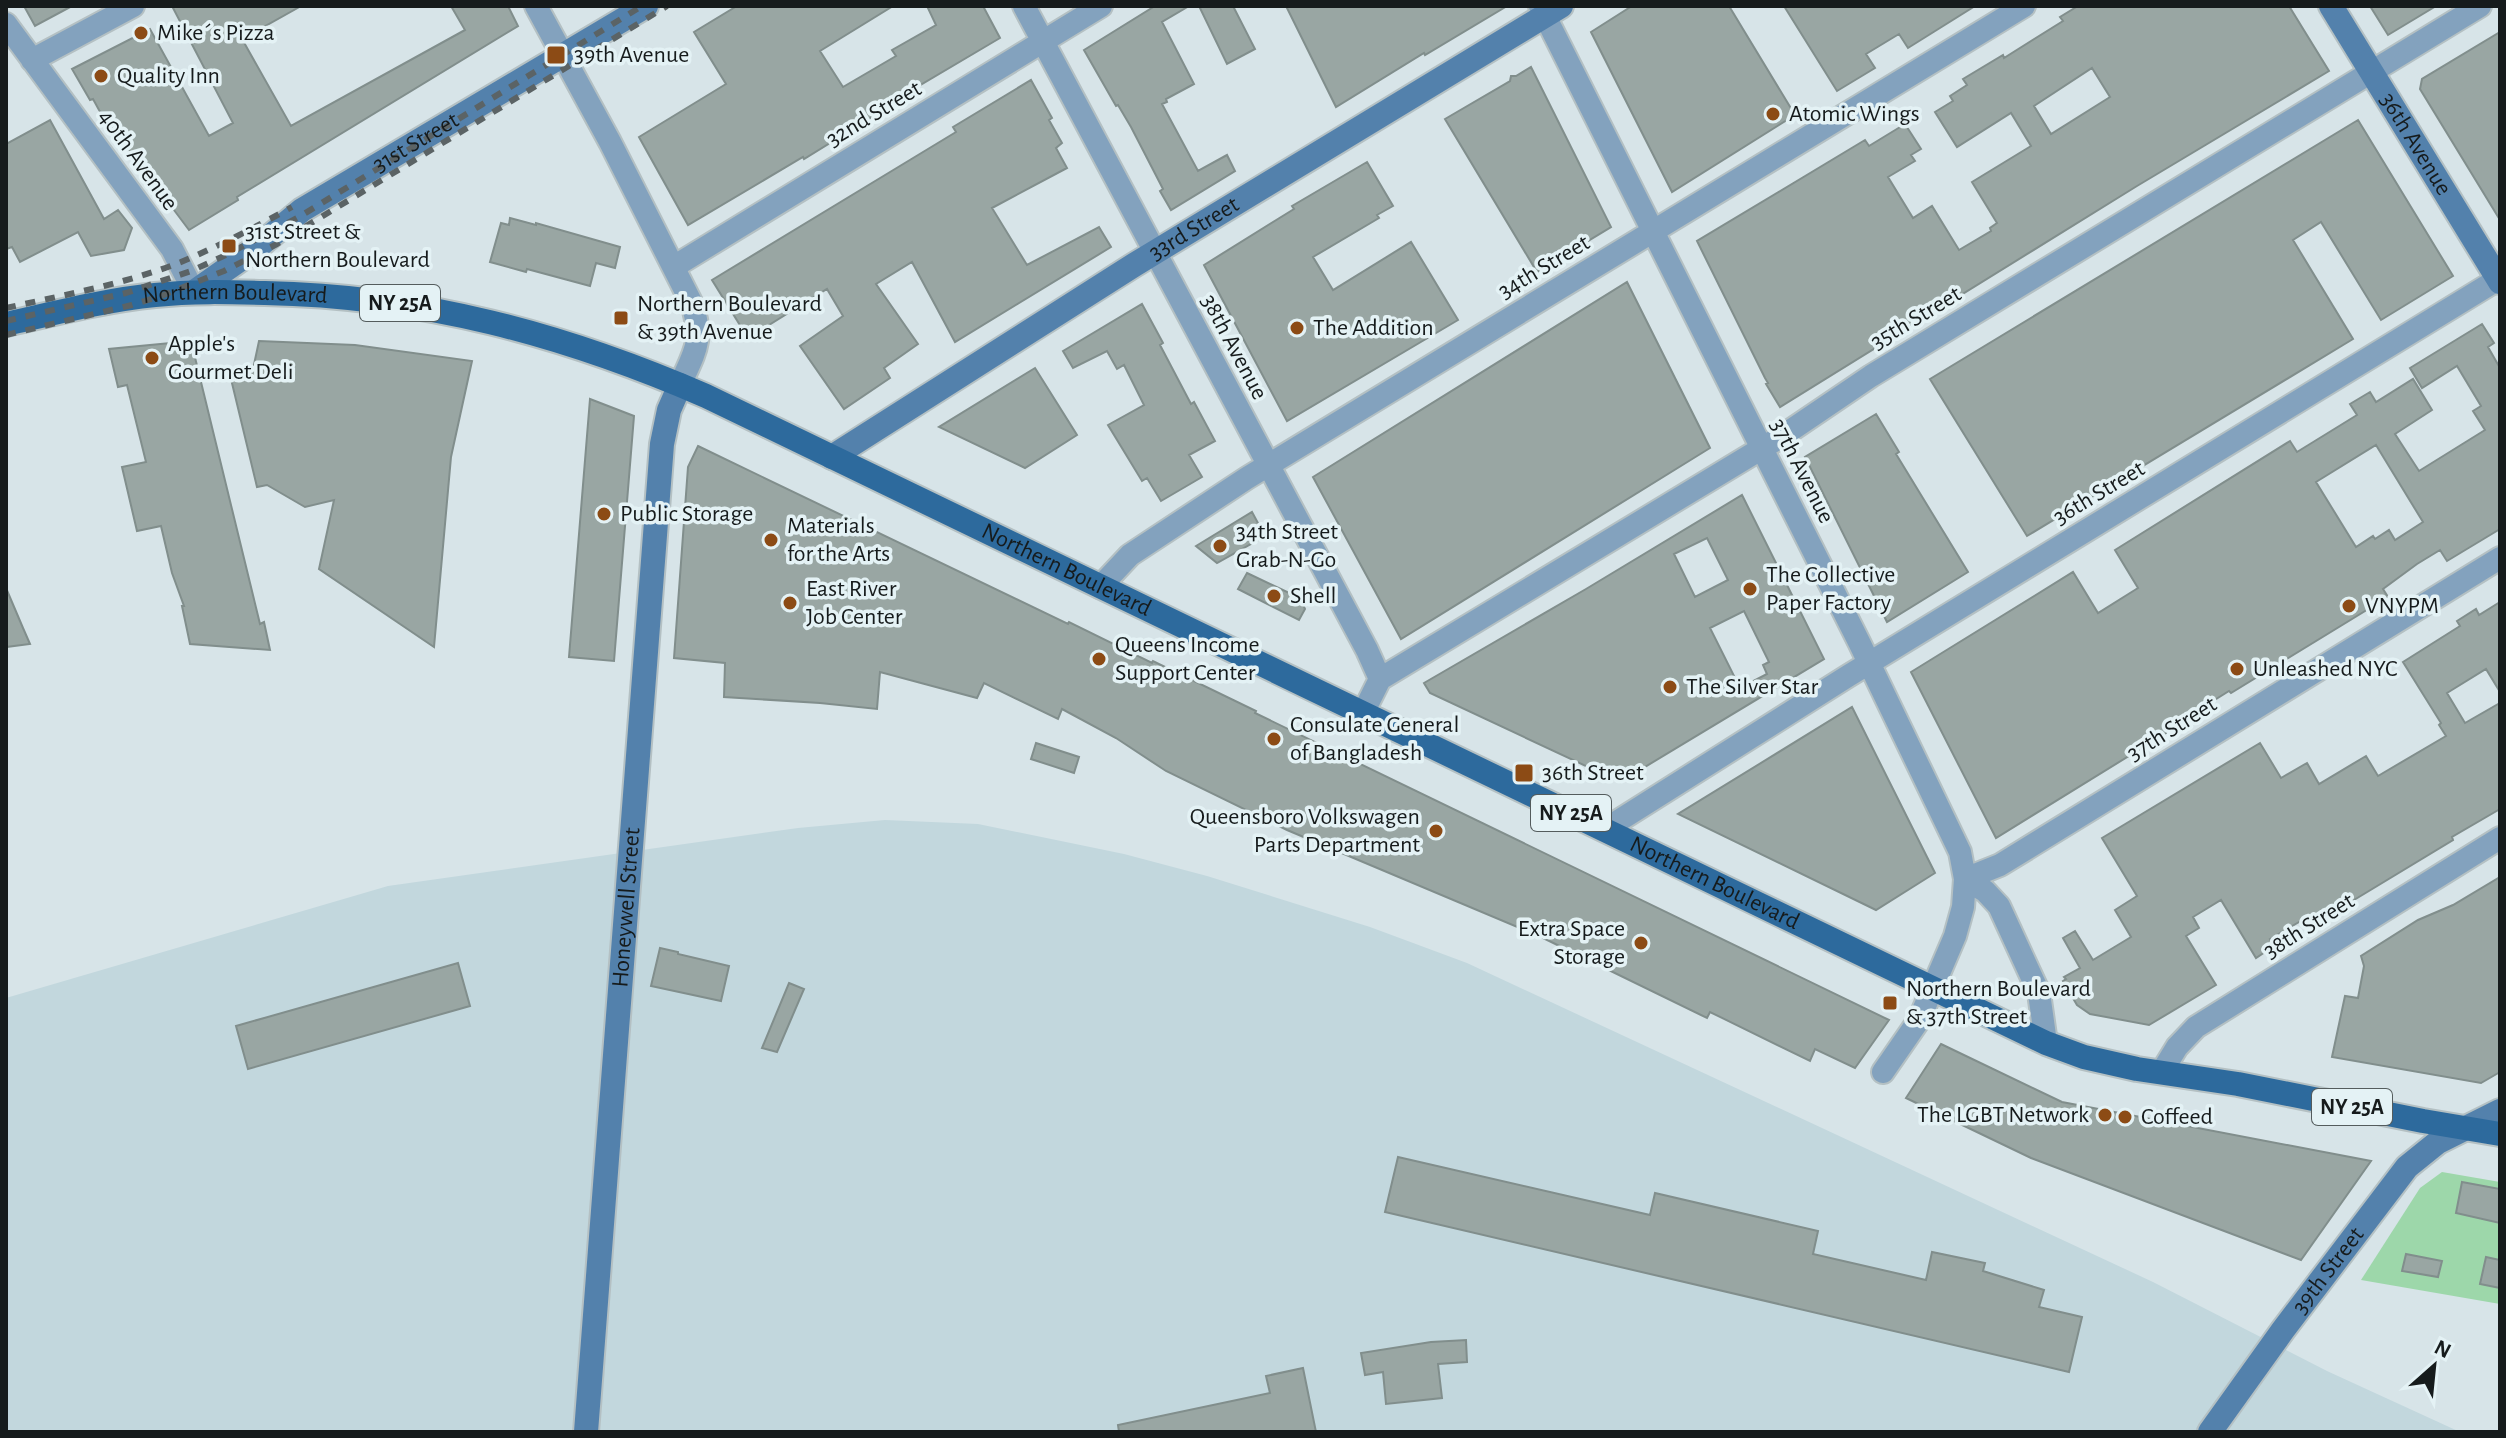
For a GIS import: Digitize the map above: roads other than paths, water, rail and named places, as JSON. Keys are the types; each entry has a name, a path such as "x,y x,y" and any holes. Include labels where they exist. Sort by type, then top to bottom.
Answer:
{"main road":[{"name":"31st Street","path":"194,292 255,249 302,210 646,6"},
{"name":"36th Avenue","path":"2331,6 2499,279"},
{"name":"33rd Street","path":"832,457 1549,9"},
{"name":"Northern Boulevard","path":"6,324 113,301 194,292 324,295 437,309 505,324 579,346 680,385 832,457 2046,1043 2093,1060 2500,1134"},
{"name":"Honeywell Street","path":"586,1432 663,435 680,385"},
{"name":"39th Street","path":"2210,1432 2407,1167 2431,1147 2500,1111"}],"street":[{"path":"32,60 133,6"},
{"path":"536,6 675,266 692,304 699,327 697,347 680,385"},
{"name":"38th Avenue","path":"1024,6 1380,679"},
{"name":"32nd Street","path":"675,266 1101,6"},
{"name":"34th Street","path":"1100,587 1130,555 1268,465 2024,6"},
{"name":"35th Street","path":"1380,679 2480,6"},
{"name":"37th Avenue","path":"1549,9 1653,231 1955,839 1965,879"},
{"name":"40th Avenue","path":"6,24 172,249 194,292"},
{"name":"36th Street","path":"1604,830 1869,664 2499,279"},
{"name":"37th Street","path":"1965,879 2000,865 2500,558"},
{"path":"1363,713 1380,679"},
{"name":"38th Street","path":"2161,1073 2177,1047 2196,1027 2500,838"},
{"path":"1883,1072 1919,1020 1958,925 1965,879 1985,891 1999,906 2039,993 2046,1043"}],"railway":[{"path":"6,321 126,293 191,271 226,255 299,217 642,6"},
{"path":"6,335 132,305 224,271 277,244 667,6"},
{"path":"6,308 160,270 223,243 292,207"}],"place":[{"name":"Mike´s Pizza","path":"141,33"},
{"name":"39th Avenue","path":"556,55"},
{"name":"Quality Inn","path":"101,76"},
{"name":"Atomic Wings","path":"1773,114"},
{"name":"31st Street & Northern Boulevard","path":"229,246"},
{"name":"Northern Boulevard & 39th Avenue","path":"621,318"},
{"name":"The Addition","path":"1297,328"},
{"name":"Apple's Gourmet Deli","path":"152,358"},
{"name":"Public Storage","path":"604,514"},
{"name":"Materials for the Arts","path":"771,540"},
{"name":"34th Street Grab-N-Go","path":"1220,546"},
{"name":"The Collective Paper Factory","path":"1750,589"},
{"name":"Shell","path":"1274,596"},
{"name":"East River Job Center","path":"790,603"},
{"name":"VNYPM","path":"2349,606"},
{"name":"Queens Income Support Center","path":"1099,659"},
{"name":"Unleashed NYC","path":"2237,669"},
{"name":"The Silver Star","path":"1670,687"},
{"name":"Consulate General of Bangladesh","path":"1274,739"},
{"name":"36th Street","path":"1524,773"},
{"name":"Queensboro Volkswagen Parts Department","path":"1436,831"},
{"name":"Extra Space Storage","path":"1641,943"},
{"name":"Northern Boulevard & 37th Street","path":"1890,1003"},
{"name":"The LGBT Network","path":"2105,1115"},
{"name":"Coffeed","path":"2125,1117"}]}
